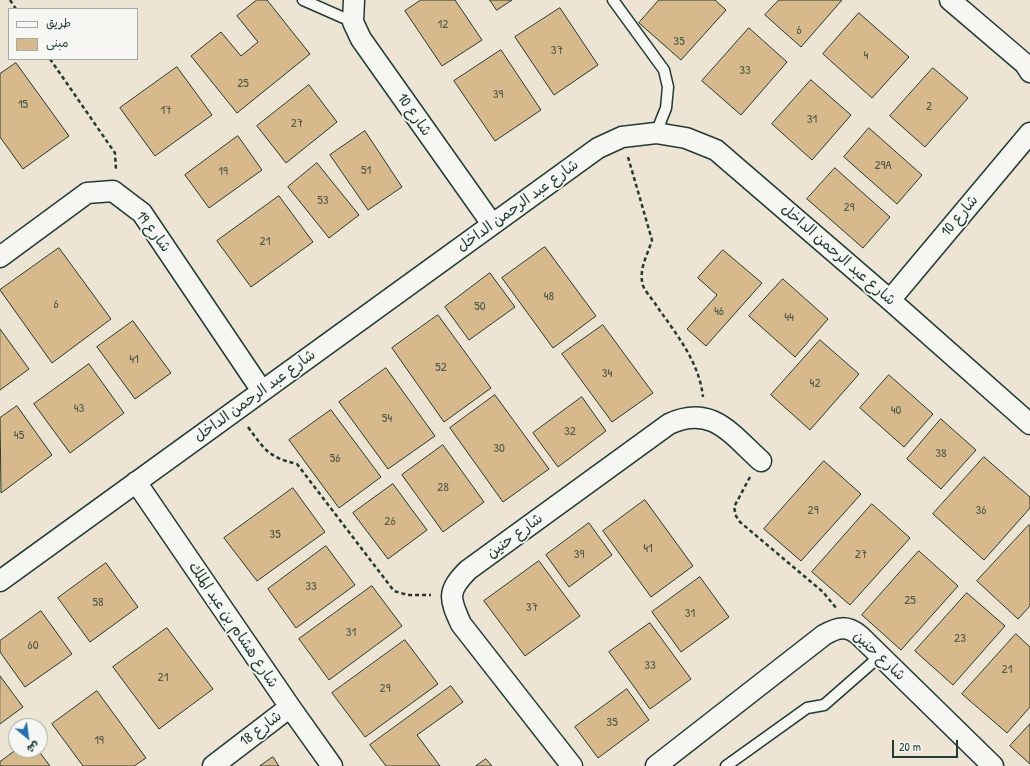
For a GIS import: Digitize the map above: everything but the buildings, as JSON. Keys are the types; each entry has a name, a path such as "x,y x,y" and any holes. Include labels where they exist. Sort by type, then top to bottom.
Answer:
{"street":[{"name":"شارع 10","path":"354,0 353,22 361,39 492,224"},
{"path":"950,0 1025,64 1030,72"},
{"name":"شارع عبد الرحمن الداخل","path":"0,581 598,148 622,137 656,133 686,138 716,150 890,300 1030,424"},
{"name":"شارع 10","path":"890,300 1030,133"},
{"path":"0,258 87,193 112,191"},
{"name":"شارع 19","path":"112,191 142,213 262,391"},
{"path":"705,417 715,420 761,460"},
{"name":"شارع حنين","path":"451,597 456,582 468,570 669,424 680,419 705,417"},
{"name":"شارع هشام بن عبد الملك","path":"136,482 332,766"},
{"path":"451,597 461,624 572,766"},
{"name":"شارع حنين","path":"657,766 824,635 836,629 845,627 853,630 860,636 993,766"},
{"name":"شارع 18","path":"213,766 290,707"}],"lane":[{"path":"303,0 353,22"},
{"path":"613,0 664,70 668,87 666,108 656,133"},
{"path":"726,766 807,708 824,705 880,656"}],"path":[{"path":"51,60 115,154 117,164 112,191"},
{"path":"622,137 652,240 649,254 642,267 642,283 692,359 700,379 705,417"},
{"path":"235,411 267,452 278,459 297,464 394,591 408,595 451,597"},
{"path":"761,460 737,499 734,507 736,516 745,527 831,601 845,627"}]}
